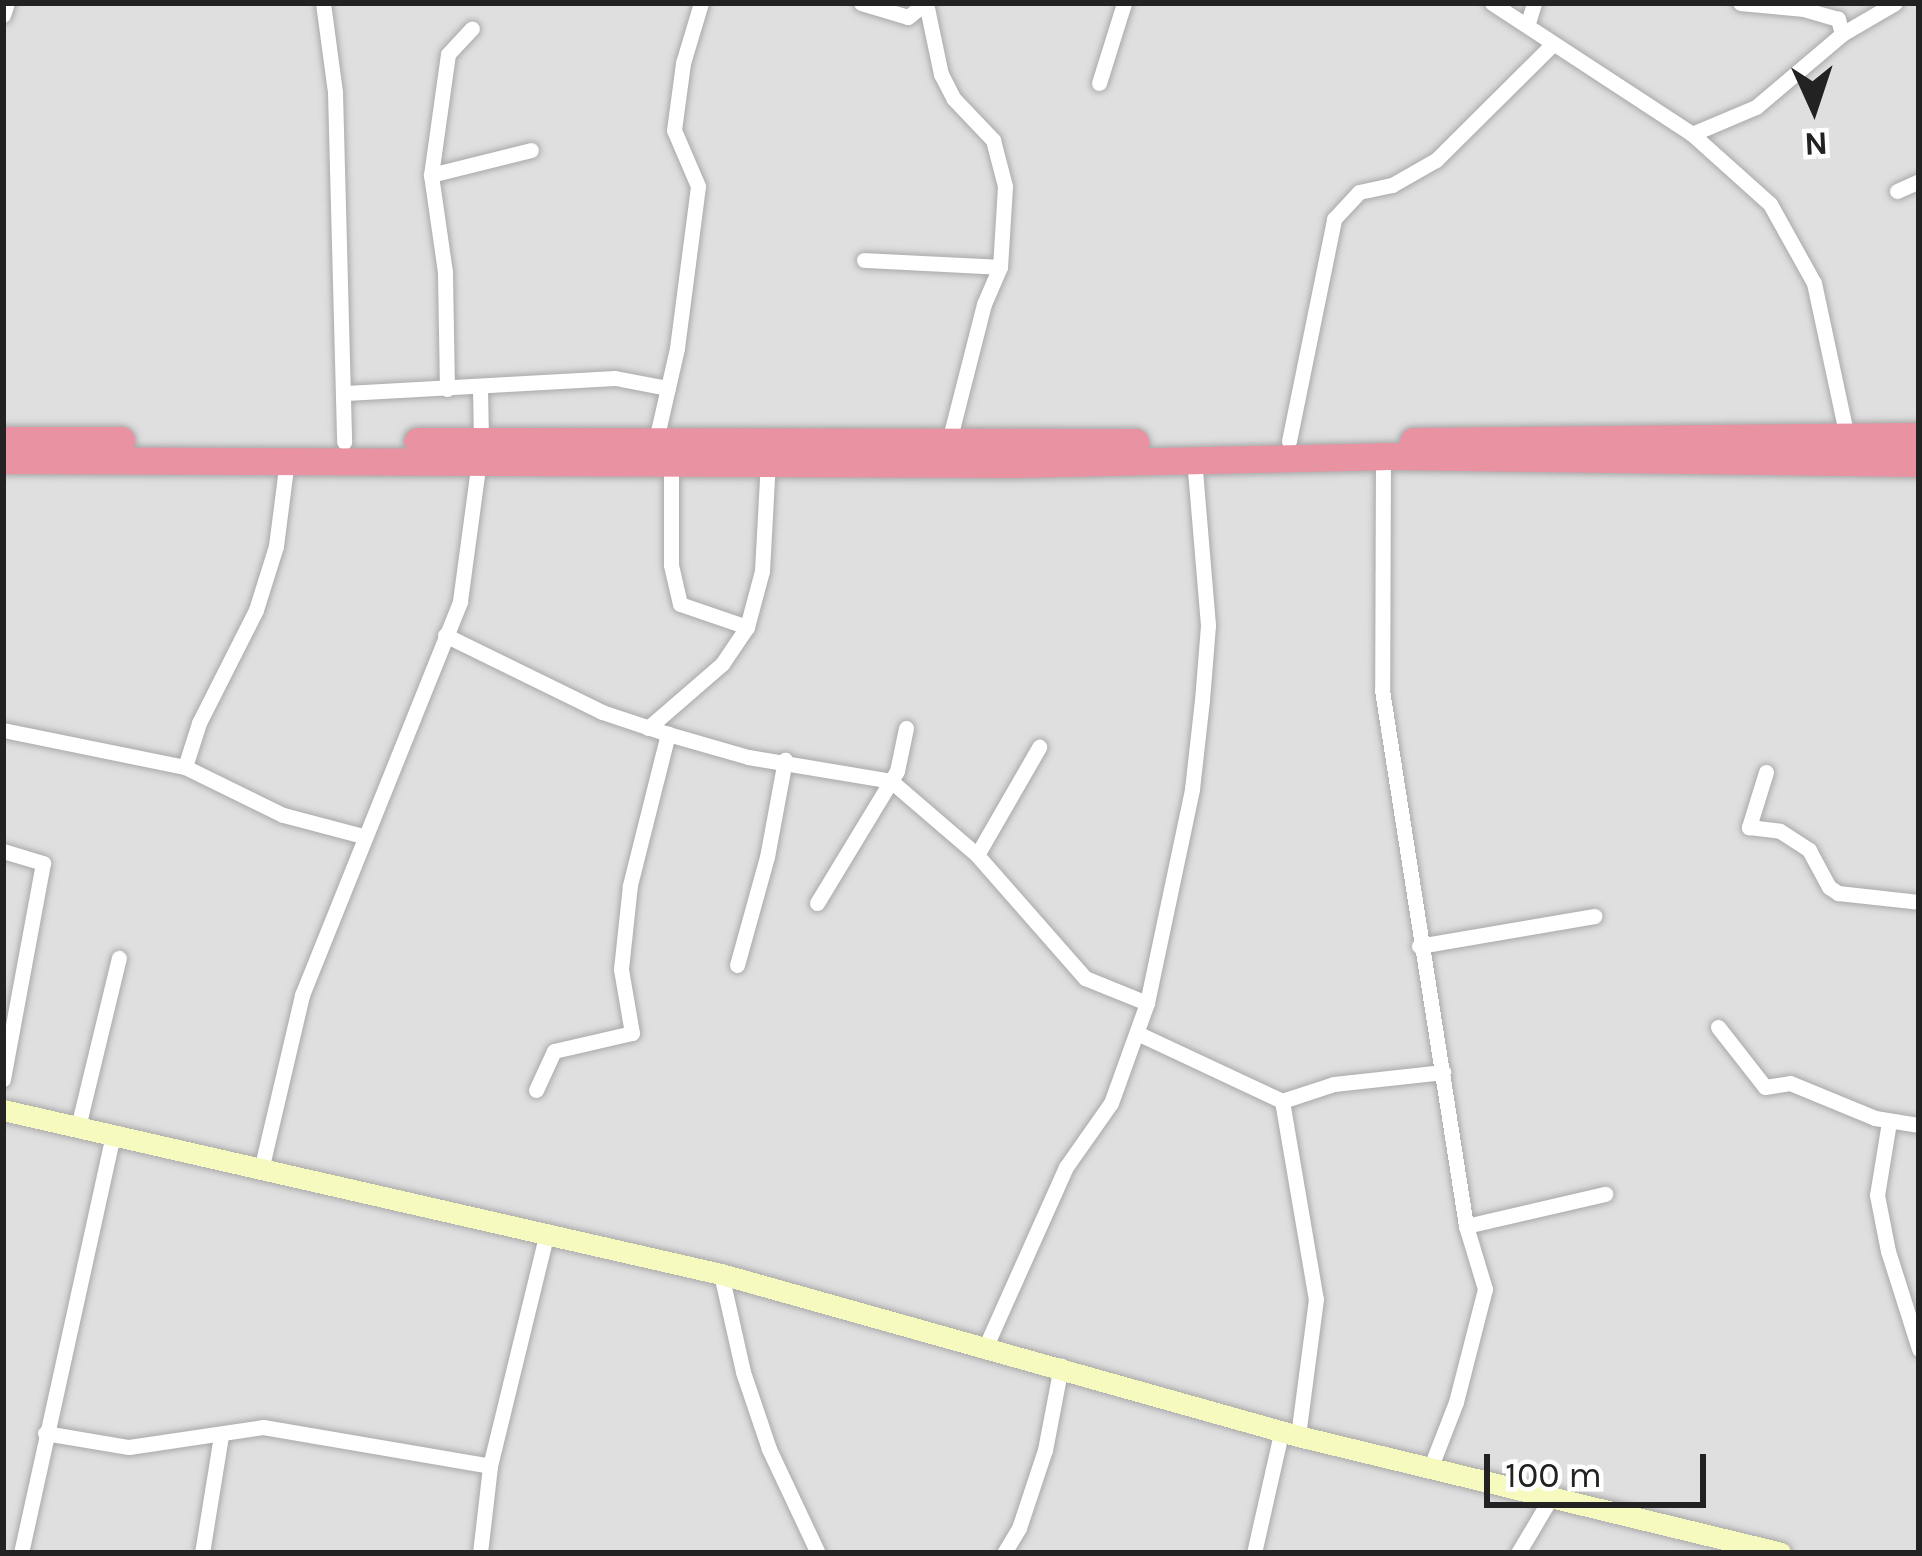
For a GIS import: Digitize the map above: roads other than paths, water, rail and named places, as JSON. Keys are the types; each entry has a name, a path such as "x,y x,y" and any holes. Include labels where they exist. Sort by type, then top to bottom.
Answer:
{"highway":[{"path":"3,460 663,451 949,441 1919,436"},
{"path":"3,440 344,442 480,450"},
{"path":"663,451 768,460 1384,456 1919,464"}],"street":[{"path":"3,15 7,3"},
{"path":"323,3 335,92 344,442"},
{"path":"700,3 676,99 676,143 698,185 663,451 671,565 680,604 747,628"},
{"path":"861,3 908,17 925,3 941,74 954,99 993,140 1005,186 1000,267 984,304 949,441"},
{"path":"1099,83 1124,3"},
{"path":"1492,3 1693,134 1770,204 1814,283 1846,437"},
{"path":"1528,23 1534,3"},
{"path":"1740,3 1804,9 1838,19 1841,34"},
{"path":"1693,134 1756,106 1841,34 1895,3"},
{"path":"447,388 445,272 431,175 448,55 472,28"},
{"path":"1289,441 1334,219 1359,192 1392,185 1436,160 1552,45"},
{"path":"431,175 531,149"},
{"path":"1897,191 1919,181"},
{"path":"864,260 1000,267"},
{"path":"346,393 615,378 668,388"},
{"path":"261,1170 302,995 460,602 480,450 480,388"},
{"path":"1384,456 1382,690 1466,1226 1485,1289 1456,1402 1432,1464"},
{"path":"185,767 199,723 256,610 276,546 287,457"},
{"path":"985,1348 1066,1166 1111,1103 1147,1003 1192,789 1202,700 1208,625 1194,459"},
{"path":"648,728 722,664 747,628 762,571 768,460"},
{"path":"446,635 602,712 648,728 748,758 785,760 891,781 977,855 1084,978 1147,1003"},
{"path":"817,903 891,781 906,728"},
{"path":"3,730 185,767 283,815 363,836"},
{"path":"536,1090 554,1051 632,1033 621,969 630,885 668,734"},
{"path":"977,855 1039,747"},
{"path":"736,965 767,857 785,760"},
{"path":"1766,772 1749,827 1780,831 1809,850 1829,887 1838,893 1919,902"},
{"path":"3,851 43,863 3,1079"},
{"path":"1419,946 1594,916"},
{"path":"78,1127 119,958"},
{"path":"1718,1027 1765,1088 1790,1083 1889,1122 1919,1125"},
{"path":"1137,1034 1282,1101 1334,1084 1442,1072"},
{"path":"1254,1553 1290,1433 1316,1299 1282,1101"},
{"path":"3,1109 721,1274 1290,1433 1432,1464 1780,1553"},
{"path":"1889,1122 1877,1195 1919,1349"},
{"path":"21,1553 113,1136"},
{"path":"1466,1226 1605,1194"},
{"path":"480,1553 490,1466 546,1236"},
{"path":"721,1274 743,1372 769,1449 818,1553"},
{"path":"1004,1553 1019,1528 1045,1450 1060,1366"},
{"path":"45,1433 130,1447 262,1427 490,1466"},
{"path":"202,1553 221,1436"},
{"path":"1518,1553 1553,1494"}]}
